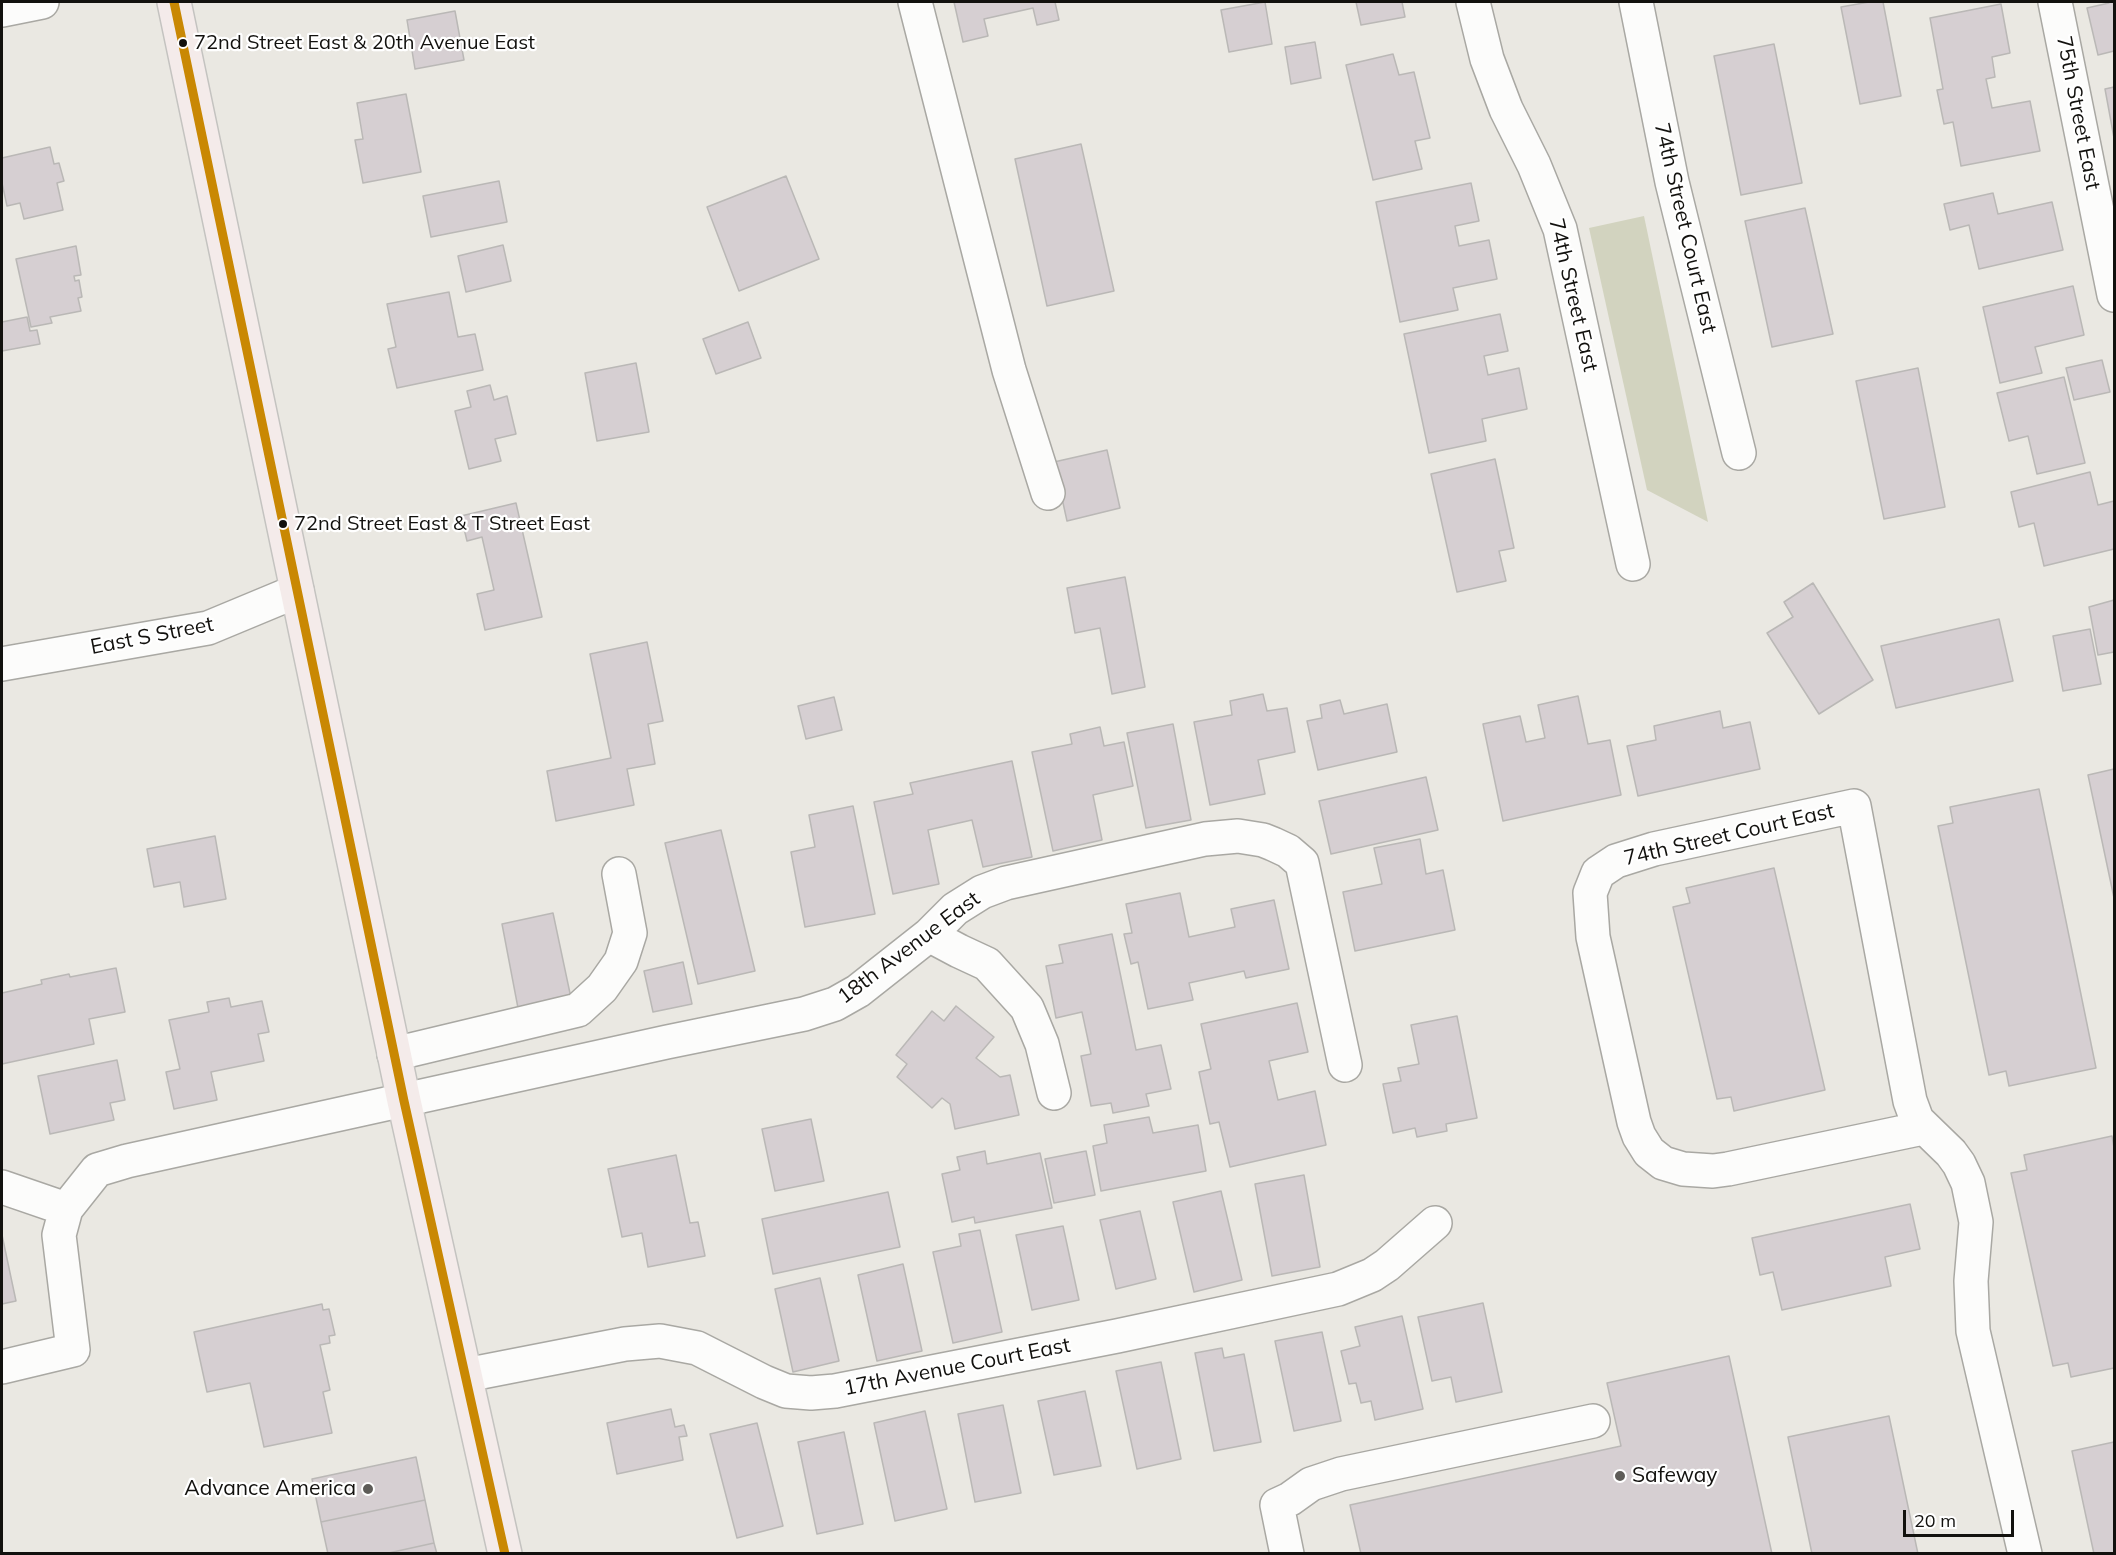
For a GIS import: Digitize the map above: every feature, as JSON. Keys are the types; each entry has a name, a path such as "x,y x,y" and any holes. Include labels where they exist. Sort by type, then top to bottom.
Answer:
{"main road":[{"path":"174,2 404,1101 505,1554"}],"street":[{"path":"2,10 42,2"},
{"path":"915,2 1009,370 1048,493"},
{"name":"74th Street East","path":"1473,2 1487,59 1506,109 1534,165 1560,229 1633,564"},
{"name":"74th Street Court East","path":"1636,2 1672,182 1739,453"},
{"name":"75th Street East","path":"2055,2 2115,295"},
{"name":"East S Street","path":"2,664 207,628 297,591"},
{"name":"74th Street Court East","path":"1923,1128 1728,1169 1713,1171 1683,1169 1663,1163 1649,1152 1634,1122 1593,937 1590,893 1598,873 1616,861 1654,849 1854,806 1910,1101 1923,1128 1952,1153 1968,1183 1976,1222 1971,1281 1973,1330 2025,1554"},
{"name":"18th Avenue East","path":"66,1209 97,1170 127,1161 667,1041 804,1014 835,1004 858,992 929,935 955,909 982,892 1006,883 1205,839 1238,836 1263,840 1288,851 1302,863 1345,1065"},
{"path":"394,1054 578,1010 602,988 621,962 630,933 619,874"},
{"path":"929,935 987,964 1027,1008 1042,1044 1054,1093"},
{"path":"2,1187 66,1209 59,1235 73,1350 2,1366"},
{"name":"17th Avenue Court East","path":"466,1375 625,1344 660,1341 697,1348 786,1391 811,1393 835,1390 1117,1336 1338,1289 1372,1275 1387,1265 1435,1222"},
{"path":"1287,1554 1277,1504 1290,1499 1311,1484 1341,1474 1593,1421"}],"green space":[{"path":"1644,216 1708,522 1647,490 1589,228"}],"building":[{"path":"954,2 1055,2 1059,20 1037,25 1033,8 984,19 988,36 963,42"},
{"path":"1265,2 1272,44 1229,52 1221,10"},
{"path":"1356,2 1402,2 1405,17 1361,25"},
{"path":"1883,2 1901,96 1860,104 1841,7"},
{"path":"2114,2 2114,51 2098,55 2087,8"},
{"path":"2001,4 2010,53 1992,57 1995,77 1986,79 1992,108 2030,101 2040,151 1961,166 1953,122 1944,124 1937,90 1943,89 1930,18"},
{"path":"455,11 464,60 415,69 407,20"},
{"path":"1315,42 1321,78 1291,84 1285,47"},
{"path":"1774,44 1802,183 1741,195 1714,56"},
{"path":"1393,54 1399,75 1414,72 1430,138 1415,141 1422,169 1373,180 1346,65"},
{"path":"2114,87 2114,138 2105,89"},
{"path":"406,94 421,172 363,183 355,140 363,139 357,103"},
{"path":"1081,144 1114,291 1047,306 1015,159"},
{"path":"50,147 54,164 59,163 64,181 57,183 63,210 24,219 20,203 7,206 2,183 2,158"},
{"path":"786,176 819,259 739,291 707,207"},
{"path":"499,181 507,222 431,237 423,196"},
{"path":"1471,183 1479,221 1455,226 1459,246 1489,240 1497,279 1453,288 1458,310 1400,322 1376,202"},
{"path":"1993,193 1998,214 2052,202 2063,250 1979,269 1969,225 1950,230 1944,204"},
{"path":"1805,208 1833,334 1772,347 1745,221"},
{"path":"503,245 511,281 466,292 458,256"},
{"path":"76,246 81,275 74,276 75,281 79,280 82,297 78,298 81,311 50,317 52,323 31,327 16,259"},
{"path":"2073,286 2084,335 2035,347 2042,373 2000,383 1983,307"},
{"path":"449,292 458,337 475,334 483,370 397,388 388,349 396,347 387,304"},
{"path":"1500,314 1508,351 1484,356 1488,375 1519,368 1527,409 1482,419 1486,441 1429,453 1404,334"},
{"path":"27,317 30,331 37,330 40,344 2,351 2,322"},
{"path":"748,322 761,358 716,374 703,339"},
{"path":"2102,360 2110,392 2074,400 2066,368"},
{"path":"636,363 649,432 597,441 585,373"},
{"path":"1918,368 1945,507 1884,519 1856,381"},
{"path":"2064,377 2085,463 2037,474 2028,436 2009,441 1997,393"},
{"path":"490,385 494,400 507,396 516,434 495,439 501,461 469,469 455,411 471,407 467,391"},
{"path":"1107,450 1120,508 1067,521 1054,462"},
{"path":"1495,459 1514,548 1499,551 1506,581 1457,592 1431,474"},
{"path":"2090,472 2098,505 2114,501 2114,549 2044,566 2034,523 2019,527 2011,492"},
{"path":"516,503 542,617 485,630 477,594 494,590 482,537 467,541 461,516"},
{"path":"1125,577 1145,687 1112,694 1100,628 1075,633 1067,588"},
{"path":"1813,583 1873,680 1819,714 1767,633 1793,617 1784,602"},
{"path":"2114,600 2114,652 2098,655 2089,607"},
{"path":"1999,619 2013,681 1896,708 1881,646"},
{"path":"2090,629 2101,684 2063,691 2053,636"},
{"path":"647,642 663,721 648,724 655,764 627,769 634,805 556,821 547,771 611,758 590,654"},
{"path":"1263,694 1267,711 1287,708 1295,752 1258,760 1265,794 1210,805 1194,722 1232,715 1230,701"},
{"path":"1578,696 1588,744 1610,740 1621,795 1503,821 1483,724 1520,716 1526,742 1545,738 1538,705"},
{"path":"834,697 842,730 806,739 798,706"},
{"path":"1340,700 1344,714 1387,704 1397,752 1318,770 1307,721 1322,718 1320,705"},
{"path":"1720,711 1723,728 1750,722 1760,769 1638,796 1627,746 1656,740 1654,726"},
{"path":"1173,724 1191,820 1146,828 1127,733"},
{"path":"1100,727 1104,746 1124,742 1133,786 1093,795 1102,840 1053,851 1032,752 1072,744 1070,734"},
{"path":"1012,761 1032,857 983,867 972,820 928,830 939,884 893,894 874,802 913,794 910,783"},
{"path":"2114,769 2114,898 2088,775"},
{"path":"1426,777 1438,830 1331,854 1319,801"},
{"path":"2039,789 2096,1068 2009,1086 2006,1071 1989,1075 1938,826 1953,823 1950,807"},
{"path":"853,806 875,914 805,927 791,852 815,847 809,815"},
{"path":"721,830 755,971 698,984 665,843"},
{"path":"215,836 226,899 184,907 180,882 154,887 147,849"},
{"path":"1420,839 1426,874 1443,870 1455,930 1355,951 1343,892 1382,884 1374,848"},
{"path":"1774,868 1825,1090 1734,1111 1731,1097 1717,1099 1673,907 1690,903 1686,888"},
{"path":"1180,893 1189,937 1235,927 1231,909 1274,900 1289,969 1246,978 1244,971 1189,983 1193,1000 1148,1009 1138,962 1131,964 1124,934 1132,933 1126,904"},
{"path":"553,913 571,998 518,1008 502,924"},
{"path":"1112,934 1136,1050 1161,1045 1171,1089 1146,1094 1149,1106 1113,1113 1111,1103 1091,1106 1081,1056 1091,1054 1082,1012 1056,1018 1046,966 1063,963 1059,945"},
{"path":"683,962 692,1004 653,1012 644,971"},
{"path":"116,968 125,1012 89,1019 94,1044 2,1064 2,993 42,984 41,980"},
{"path":"229,998 231,1007 262,1001 269,1032 258,1034 264,1061 211,1072 217,1100 174,1109 166,1072 180,1069 169,1020 209,1012 207,1002"},
{"path":"1297,1003 1308,1052 1269,1061 1278,1100 1315,1091 1326,1145 1230,1167 1219,1122 1210,1124 1199,1072 1211,1069 1201,1024"},
{"path":"956,1006 994,1037 976,1058 1000,1077 1010,1075 1019,1115 955,1129 950,1104 942,1098 932,1108 897,1077 907,1064 896,1055 932,1011 944,1021"},
{"path":"1457,1016 1477,1118 1446,1124 1447,1131 1417,1137 1415,1128 1393,1133 1383,1084 1401,1081 1398,1068 1419,1064 1411,1025"},
{"path":"117,1060 125,1100 110,1103 114,1120 50,1134 38,1076"},
{"path":"1149,1117 1153,1133 1198,1125 1206,1171 1101,1191 1093,1146 1107,1143 1104,1125"},
{"path":"811,1119 824,1181 775,1191 762,1129"},
{"path":"2112,1136 2114,1148 2114,1368 2071,1377 2068,1363 2053,1366 2011,1173 2027,1170 2024,1155"},
{"path":"985,1151 987,1164 1040,1153 1052,1208 975,1223 974,1217 952,1222 942,1174 960,1170 957,1157"},
{"path":"1086,1151 1095,1195 1054,1203 1045,1159"},
{"path":"676,1155 690,1223 698,1222 705,1256 648,1267 642,1233 622,1237 608,1169"},
{"path":"1304,1175 1320,1267 1272,1276 1255,1184"},
{"path":"1221,1191 1242,1280 1194,1292 1173,1202"},
{"path":"888,1192 900,1247 773,1274 762,1219"},
{"path":"1910,1204 1920,1249 1885,1257 1891,1286 1782,1310 1773,1272 1760,1275 1752,1238"},
{"path":"1140,1211 1156,1279 1116,1289 1100,1220"},
{"path":"1063,1226 1079,1300 1032,1310 1016,1235"},
{"path":"980,1230 1002,1332 953,1343 933,1252 961,1246 959,1234"},
{"path":"2,1235 16,1301 2,1304"},
{"path":"903,1264 922,1351 877,1361 858,1275"},
{"path":"820,1278 839,1361 793,1372 775,1289"},
{"path":"1483,1303 1502,1392 1456,1402 1451,1377 1432,1381 1418,1317"},
{"path":"322,1304 323,1310 329,1309 335,1335 329,1336 330,1343 320,1345 330,1390 323,1392 332,1433 264,1447 250,1383 207,1392 194,1332"},
{"path":"1402,1316 1423,1409 1375,1420 1371,1401 1361,1403 1356,1383 1349,1384 1341,1351 1360,1346 1355,1327"},
{"path":"1322,1332 1341,1421 1294,1431 1275,1341"},
{"path":"1222,1348 1224,1358 1244,1354 1261,1442 1214,1451 1195,1353"},
{"name":"Safeway","path":"1729,1356 1772,1554 1361,1554 1350,1505 1621,1446 1607,1383"},
{"path":"1161,1362 1181,1459 1137,1469 1116,1371"},
{"path":"1085,1391 1101,1466 1054,1475 1038,1401"},
{"path":"1003,1405 1021,1493 975,1502 958,1414"},
{"path":"671,1409 675,1427 684,1425 687,1436 679,1437 683,1460 617,1474 607,1423"},
{"path":"925,1411 947,1509 895,1521 874,1423"},
{"path":"1889,1416 1918,1554 1812,1554 1788,1437"},
{"path":"757,1423 783,1526 737,1538 710,1434"},
{"path":"844,1432 863,1524 817,1534 798,1442"},
{"path":"2114,1442 2114,1554 2094,1554 2072,1451"},
{"name":"Advance America","path":"416,1457 425,1500 321,1522 312,1479"},
{"path":"425,1500 434,1543 384,1554 328,1554 321,1522"},
{"path":"434,1543 437,1554 384,1554"}],"transit line":[{"path":"174,2 404,1101 505,1554"}],"place":[{"name":"72nd Street East & 20th Avenue East","path":"183,43"},
{"name":"72nd Street East & T Street East","path":"283,524"},
{"name":"Safeway","path":"1620,1476"},
{"name":"Advance America","path":"368,1489"}]}
